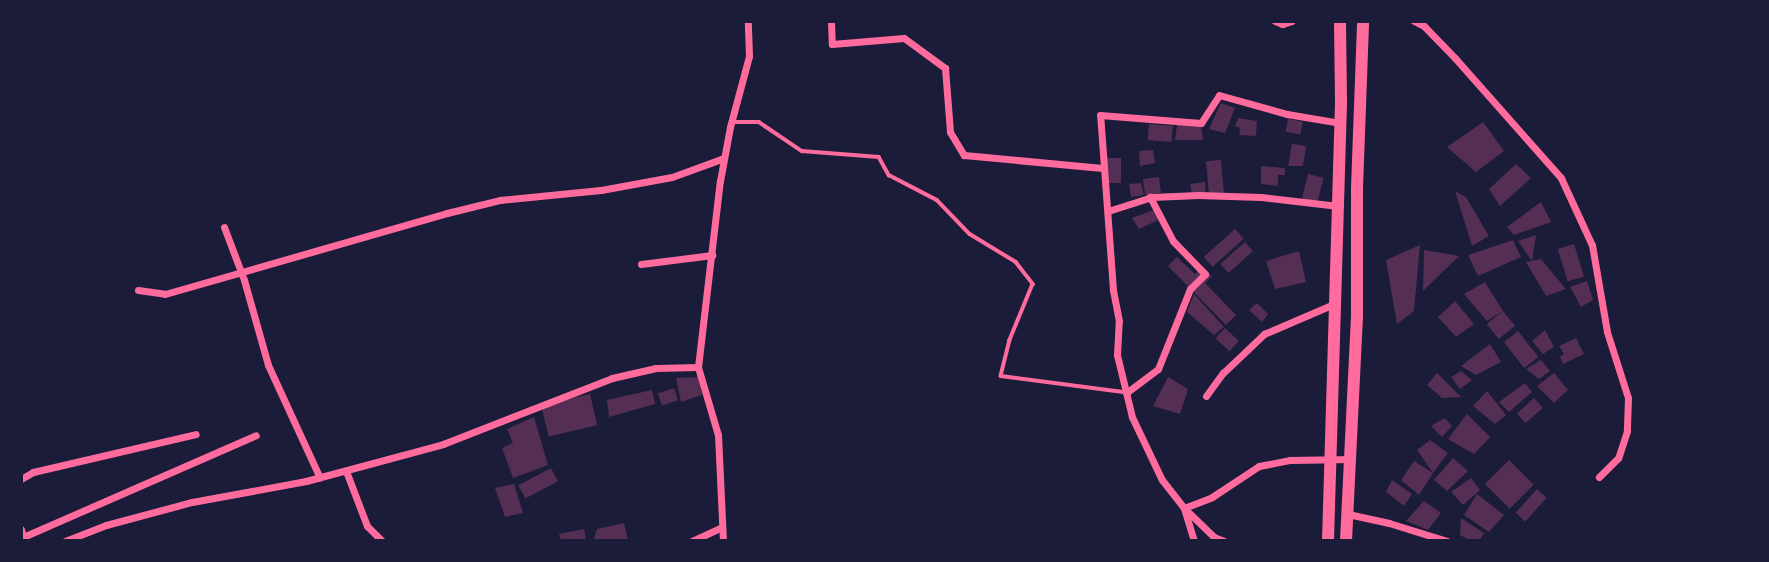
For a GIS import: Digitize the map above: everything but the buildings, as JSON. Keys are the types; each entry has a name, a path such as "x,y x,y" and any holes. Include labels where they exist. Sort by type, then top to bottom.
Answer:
{"main road":[{"path":"1328,541 1341,122 1340,21"},
{"path":"1346,541 1353,409 1363,21"},
{"path":"1332,408 1353,409"}],"street":[{"path":"723,541 718,435 698,366 724,158 749,55 748,21"},
{"path":"831,21 832,44 904,38 945,68 950,132 964,155 1102,168"},
{"path":"1275,21 1282,24 1292,21"},
{"path":"1414,21 1424,26 1447,50 1561,178 1592,244 1607,332 1628,398 1627,431 1618,458 1599,477"},
{"path":"1224,541 1214,537 1184,508 1162,480 1132,417 1117,355 1119,321 1113,290 1100,115 1201,123 1219,95 1287,114 1341,122"},
{"path":"138,290 165,294 500,200 601,190 672,177 724,158"},
{"path":"1108,211 1150,197 1198,195 1261,197 1338,206"},
{"path":"1126,393 1158,369 1190,289 1205,274 1173,241 1150,197"},
{"path":"224,227 241,273 268,365 320,478"},
{"path":"641,264 712,255"},
{"path":"1206,396 1223,373 1264,334 1334,304"},
{"path":"65,541 106,526 192,502 320,478 443,444 612,378 656,368 698,366"},
{"path":"21,480 33,472 196,434"},
{"path":"21,529 23,537 256,435"},
{"path":"1184,508 1212,497 1259,466 1290,460 1350,459"},
{"path":"346,471 367,526 382,541"},
{"path":"1184,508 1194,541"},
{"path":"1348,514 1389,523 1447,541"},
{"path":"692,541 722,527"}],"lane":[{"path":"731,122 759,122 802,151 879,157 889,175 937,200 970,234 1016,262 1033,284 1010,340 1001,376 1126,393"}]}
